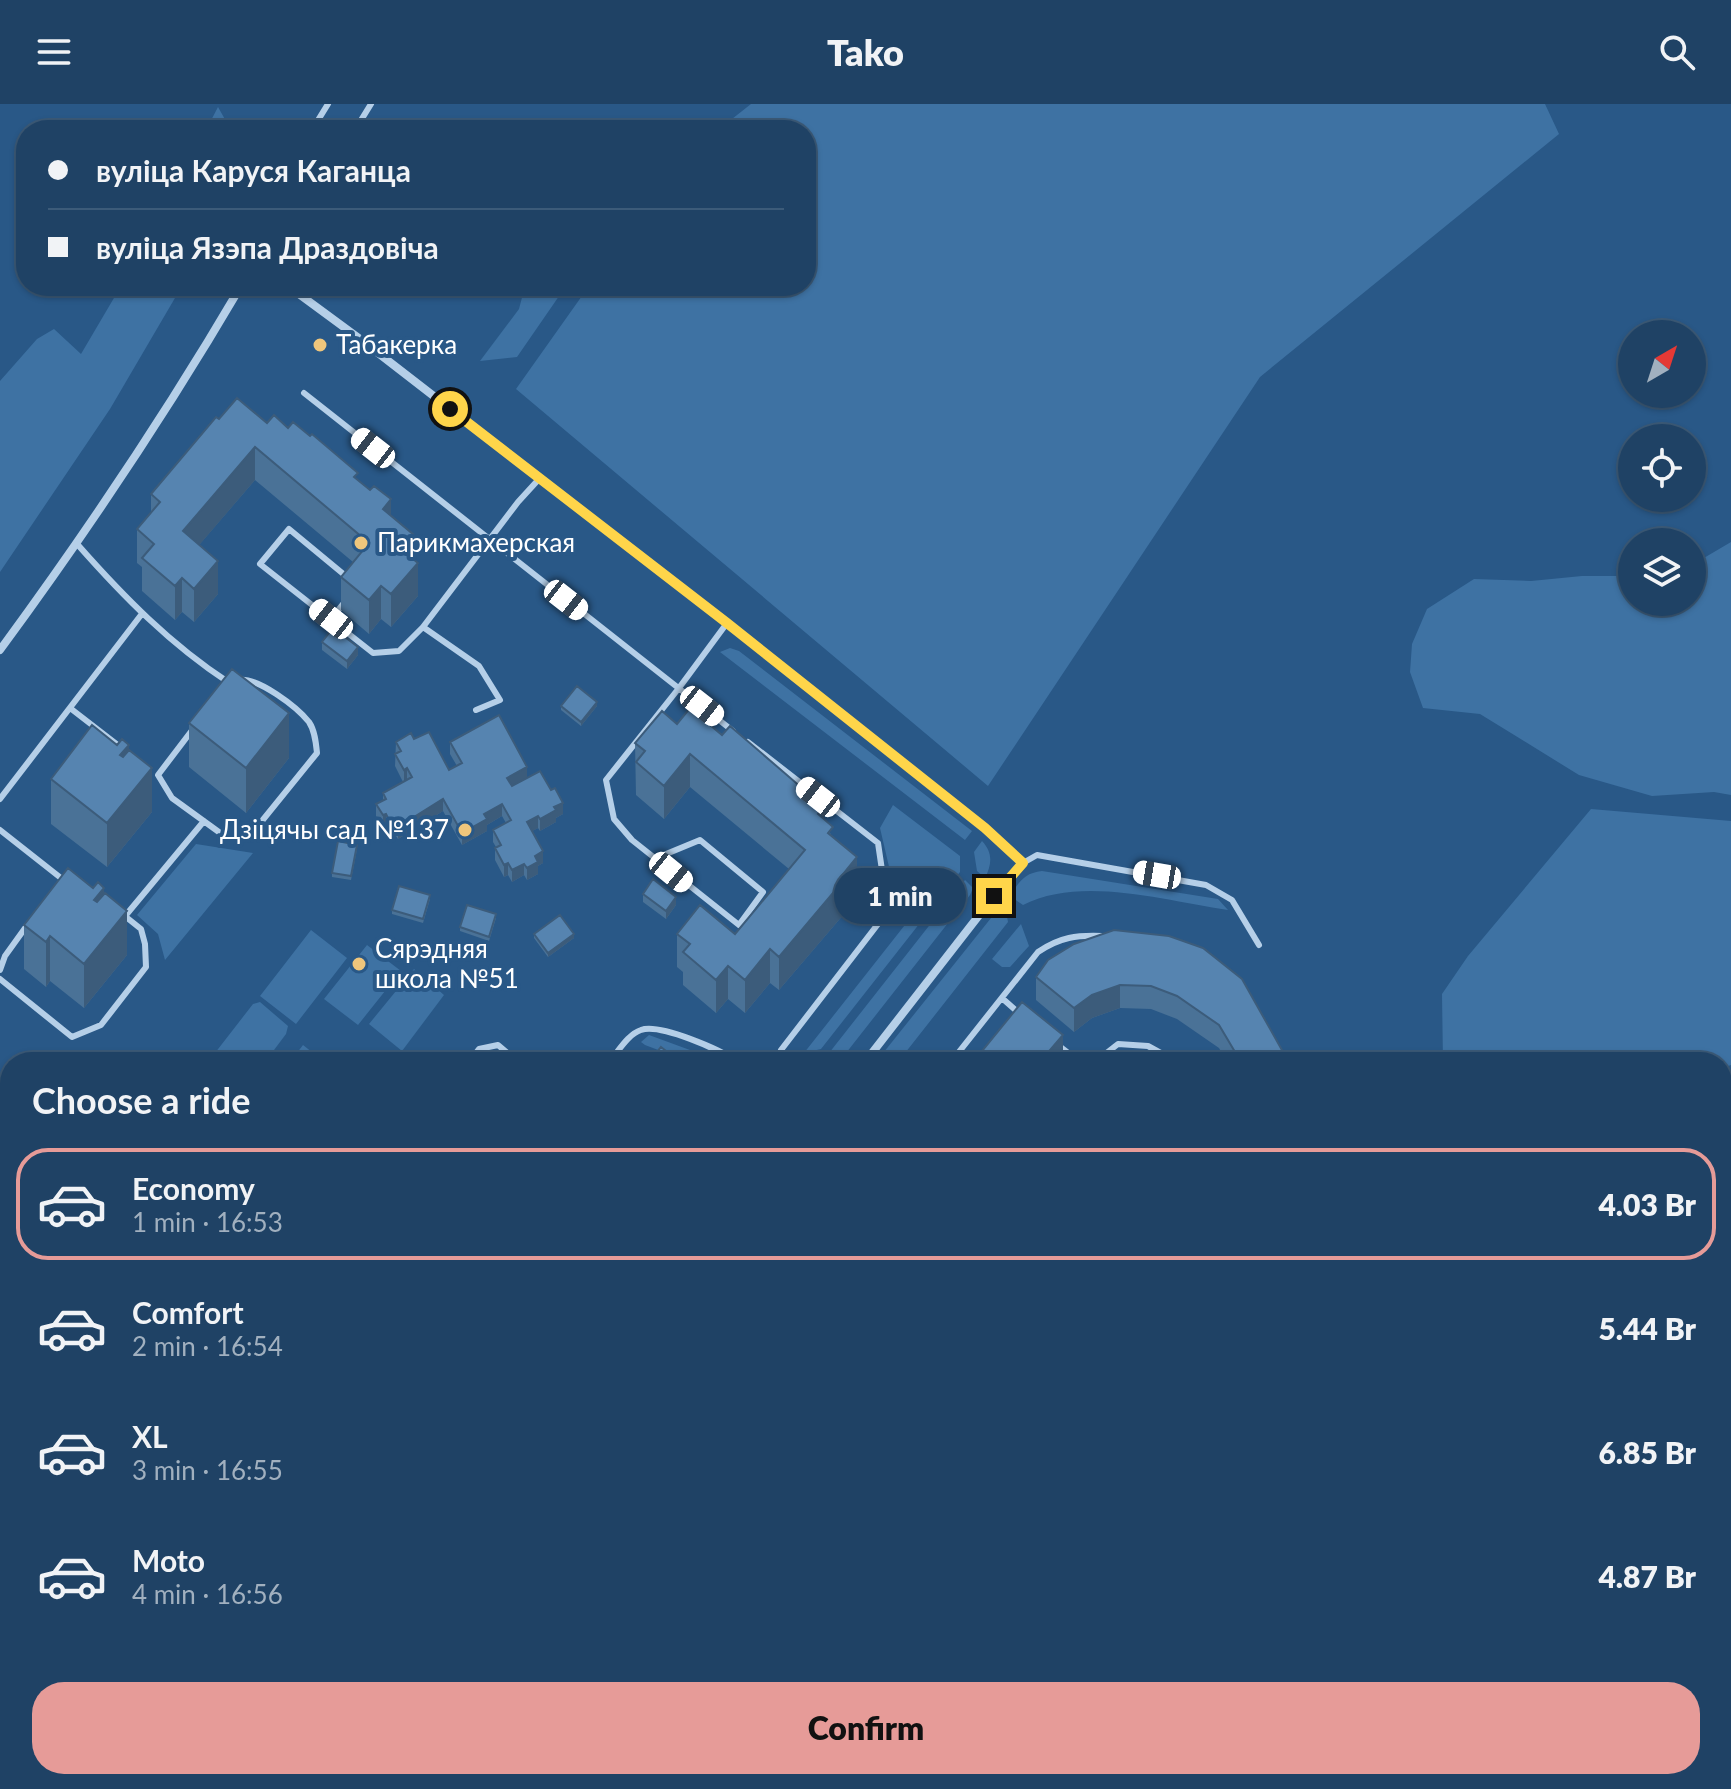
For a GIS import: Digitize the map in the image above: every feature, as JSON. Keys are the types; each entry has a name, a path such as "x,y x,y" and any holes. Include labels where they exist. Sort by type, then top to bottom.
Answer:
{"street":[{"path":"0,650 78,545 235,296"},
{"path":"302,296 727,623 985,828 1023,863 873,1052"}],"lane":[{"path":"304,393 878,843 888,911 781,1050"},
{"path":"358,586 289,529 260,564 373,653 399,651 423,627 539,479"},
{"path":"78,545 141,615 206,667 228,682 249,679 296,710 310,724 317,753 253,832 223,835 172,798 158,775 150,770"},
{"path":"331,619 349,597"},
{"path":"0,799 141,615"},
{"path":"654,859 700,840 763,892 739,925 654,859 632,840 614,819 606,780 727,623"},
{"path":"423,627 479,666 500,700 476,710"},
{"path":"219,694 228,682"},
{"path":"70,708 131,755"},
{"path":"158,775 202,717"},
{"path":"126,915 204,821"},
{"path":"0,830 76,888"},
{"path":"1023,863 1037,855 1206,885 1232,900 1259,945"},
{"path":"54,891 62,880"},
{"path":"0,979 72,1037 101,1025 146,967 141,929 116,910"},
{"path":"0,970 5,956 38,912"},
{"path":"959,1052 1038,952 1051,943 1075,935 1111,937"},
{"path":"1003,999 1028,1020"},
{"path":"618,1052 632,1035 643,1029 655,1029 725,1052"},
{"path":"1049,1037 1068,1052"},
{"path":"1108,1052 1118,1044 1148,1046 1159,1052"},
{"path":"477,1052 498,1045 506,1052"}],"shaded area":[{"path":"751,104 1545,104 1559,134 1260,377 988,786 516,389 582,296 816,296 816,120 731,120"},
{"path":"218,107 225,120 211,120"},
{"path":"115,296 176,296 110,409 0,572 0,381 37,339 54,329 81,354"},
{"path":"522,296 559,296 517,357 480,361 519,309"},
{"path":"1731,542 1731,795 1714,792 1652,796 1579,775 1480,714 1423,708 1410,672 1412,644 1427,609 1474,579 1531,581 1618,576 1618,616 1706,616 1706,557"},
{"path":"730,648 739,651 972,831 965,840 720,652"},
{"path":"893,805 960,856 960,872 821,1049 805,1052 908,921 900,914 880,828"},
{"path":"1591,809 1731,821 1731,1052 1443,1052 1442,994 1468,956"},
{"path":"982,841 990,859 985,878 977,871 974,852"},
{"path":"196,844 253,853 165,960 158,934 137,915"},
{"path":"1042,871 1218,899 1228,910 1097,891 1046,896 1023,905 1010,896 1026,876"},
{"path":"965,880 973,888 970,895 847,1052 830,1052"},
{"path":"999,908 1006,911 1008,922 906,1052 884,1052"},
{"path":"1021,924 1029,946 1010,967 1002,967 992,959"},
{"path":"311,930 347,958 296,1024 260,996"},
{"path":"367,945 401,971 358,1025 324,999"},
{"path":"414,969 444,995 402,1051 369,1024"},
{"path":"260,1002 288,1026 272,1052 216,1052 253,1004"},
{"path":"649,1035 695,1052 664,1052 641,1042"},
{"path":"303,1045 312,1052 298,1052"}],"building":[{"path":"237,398 267,423 274,415 288,428 293,422 310,436 312,434 358,473 354,477 370,490 374,486 391,499 383,509 414,535 402,550 418,563 391,594 381,586 369,600 341,577 369,543 255,447 183,531 218,561 194,589 182,578 175,586 142,558 154,544 137,529 160,502 151,494 216,417 219,419"},
{"path":"333,628 358,647 347,661 322,642"},
{"path":"232,669 289,713 246,768 189,723"},
{"path":"577,686 597,702 581,722 561,706"},
{"path":"690,708 722,735 730,726 824,807 818,814 833,827 828,833 857,857 840,878 844,880 779,957 770,949 745,980 728,966 716,980 683,952 690,944 677,934 700,905 735,934 805,850 690,754 664,786 636,762 645,751 635,743 662,711 677,724"},
{"path":"499,715 527,767 507,778 512,786 540,771 563,803 540,819 538,816 527,822 543,851 535,856 538,862 527,868 524,864 512,870 508,863 504,865 495,848 501,845 493,830 511,820 502,804 484,814 487,819 462,833 443,799 398,827 396,824 392,826 376,804 386,799 383,793 412,777 395,754 401,751 396,742 411,733 414,739 429,732 449,770 462,763 450,742"},
{"path":"92,725 117,745 122,739 129,745 120,755 123,757 129,750 152,768 107,823 51,779"},
{"path":"338,841 357,845 351,876 332,873"},
{"path":"68,868 93,888 98,882 104,888 94,900 97,902 105,893 127,911 84,964 50,936 46,942 24,925"},
{"path":"653,879 676,897 666,911 643,894"},
{"path":"399,886 430,895 423,919 392,910"},
{"path":"467,905 496,914 489,937 460,927"},
{"path":"560,915 574,934 548,953 534,934"},
{"path":"1114,930 1169,936 1203,948 1242,979 1283,1052 1235,1052 1219,1025 1177,996 1151,986 1120,985 1092,995 1074,1008 1036,977 1048,960 1074,944"},
{"path":"1022,1002 1063,1035 1048,1052 981,1052"}],"place":[{"name":"Табакерка","path":"320,345"},
{"name":"Парикмахерская","path":"361,543"},
{"name":"Дзіцячы сад №137","path":"465,830"},
{"name":"Сярэдняя школа №51","path":"359,964"}],"route":[{"path":"450,409 985,828 1023,863 994,896"}]}
